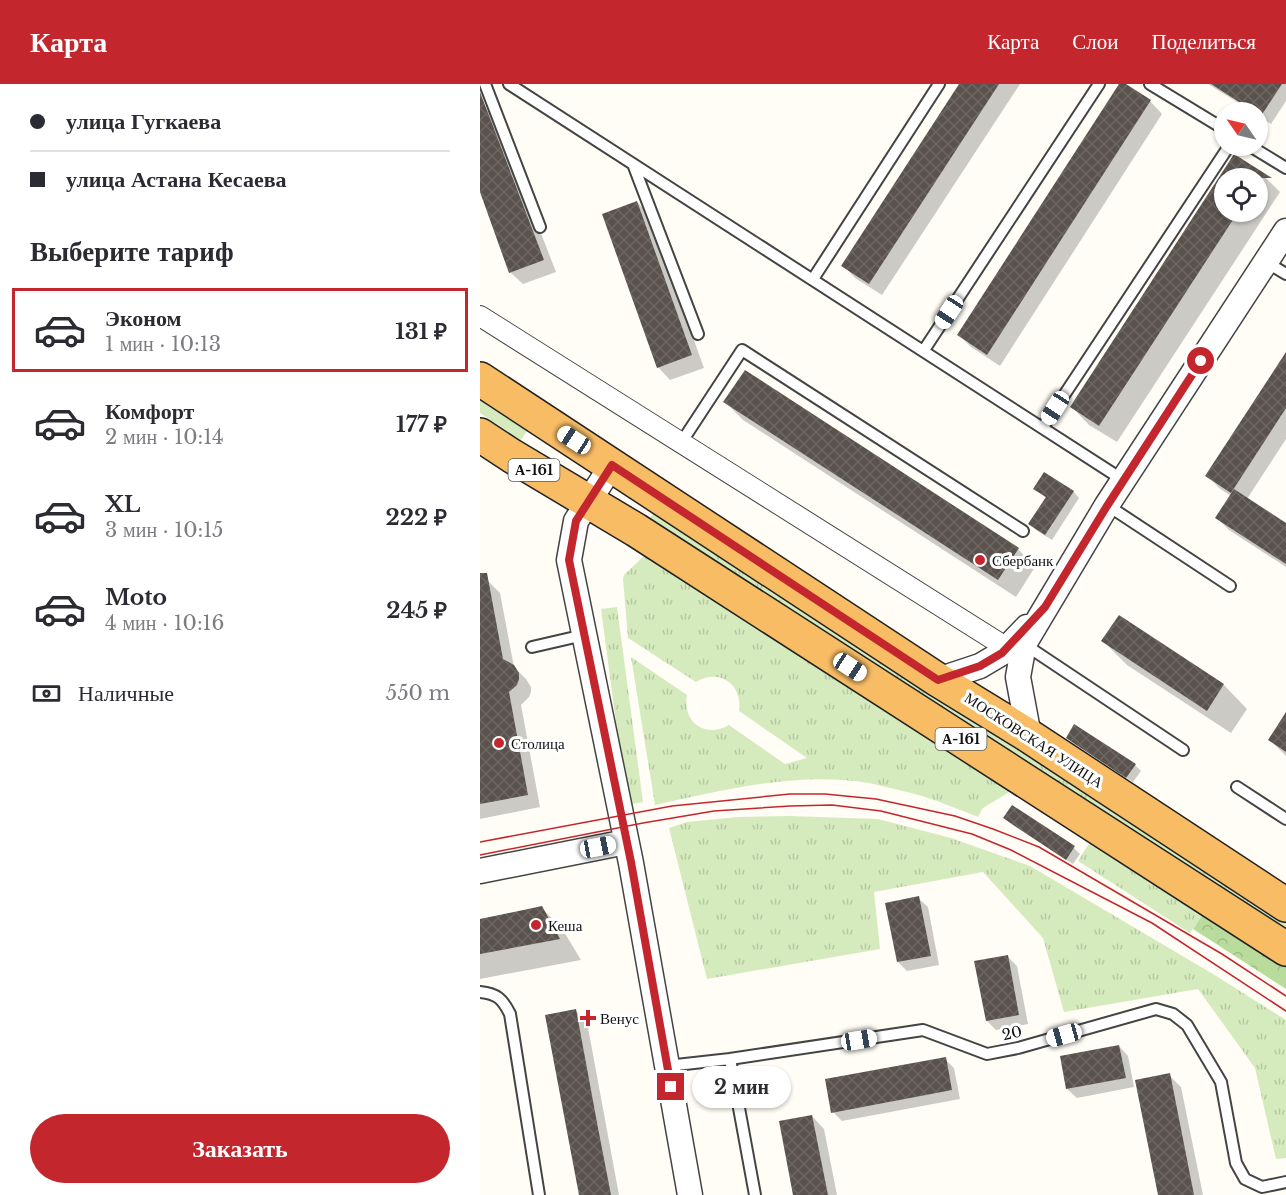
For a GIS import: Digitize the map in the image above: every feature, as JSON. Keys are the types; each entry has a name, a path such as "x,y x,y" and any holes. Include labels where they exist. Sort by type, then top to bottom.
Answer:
{"highway":[{"name":"МОСКОВСКАЯ УЛИЦА","path":"480,379 938,680 1029,736 1286,904"},
{"name":"А-161","path":"480,435 636,530 1286,949"}],"street":[{"path":"938,680 980,666 1015,646 1045,607 1107,506 1286,231"},
{"path":"480,316 681,443 1015,646"},
{"path":"612,465 576,521 569,560 626,842 690,1195"},
{"path":"1015,646 1020,696 1029,736"},
{"path":"480,871 626,842"}],"lane":[{"path":"485,84 540,226"},
{"path":"509,84 1124,480"},
{"path":"813,279 939,84"},
{"path":"924,350 1098,84"},
{"path":"1150,84 1214,123"},
{"path":"1043,427 1222,156"},
{"path":"1266,156 1286,168"},
{"path":"633,164 698,334"},
{"path":"1266,262 1286,274"},
{"path":"681,443 742,350 1023,531"},
{"path":"1107,506 1230,586"},
{"path":"532,647 584,635"},
{"path":"1015,646 1183,750"},
{"path":"1237,787 1286,819"},
{"path":"480,992 495,995 504,1002 510,1014 539,1195"},
{"name":"20","path":"667,1066 730,1059 923,1030 987,1053 1018,1048 1156,1009 1173,1014 1188,1025 1221,1082 1236,1163 1245,1179 1262,1187 1286,1182"},
{"path":"730,1059 755,1195"}],"green space":[{"path":"480,394 529,428 521,440 480,413"},
{"path":"658,505 1286,916 1286,932 647,523"},
{"path":"647,553 1011,791 983,808 978,817 916,794 869,783 816,779 761,784 655,805 631,657 687,695 688,713 697,725 712,730 729,725 785,764 807,758 739,711 737,693 728,681 713,677 696,682 628,638 623,579 624,575"},
{"path":"617,607 643,802 627,805 601,609"},
{"path":"738,817 878,819 951,838 1030,866 1286,1020 1286,1158 1276,1159 1255,1068 1198,989 1064,1012 1043,938 983,872 874,892 880,949 707,979 669,828 687,822"},
{"path":"1095,834 1208,906 1190,933 1078,861"},
{"path":"1208,906 1286,956 1286,989 1193,929"}],"building":[{"path":"959,84 999,84 869,284 841,266"},
{"path":"1119,84 1126,84 1151,100 987,355 957,335"},
{"path":"1211,84 1282,84 1268,105 1268,102 1239,102"},
{"path":"480,92 544,260 509,273 480,192"},
{"path":"1233,156 1237,156 1256,168 1225,168"},
{"path":"1214,185 1214,222 1232,222 1099,426 1070,407"},
{"path":"637,201 692,355 657,368 602,214"},
{"path":"1286,352 1286,408 1231,493 1205,476"},
{"path":"745,370 1019,548 998,580 723,402"},
{"path":"1044,472 1074,491 1045,535 1028,524 1046,497 1033,489"},
{"path":"1234,489 1286,523 1286,564 1215,518"},
{"name":"Столица","path":"480,573 487,573 503,659 514,665 519,673 517,685 509,692 528,795 480,804"},
{"path":"1119,615 1224,684 1207,711 1101,641"},
{"path":"1286,712 1286,752 1268,740"},
{"path":"1074,724 1136,764 1126,778 1066,738"},
{"path":"1012,805 1075,846 1066,860 1003,818"},
{"path":"919,896 931,956 897,962 885,903"},
{"path":"542,906 560,939 480,954 480,919"},
{"path":"1008,955 1019,1015 986,1021 974,961"},
{"path":"576,1009 611,1195 579,1195 545,1015"},
{"path":"1119,1045 1126,1078 1066,1089 1060,1056"},
{"path":"946,1057 952,1090 831,1113 825,1079"},
{"path":"1170,1073 1194,1195 1158,1195 1135,1080"},
{"path":"812,1115 828,1195 793,1195 779,1121"}],"tram line":[{"path":"480,842 672,806 790,794 825,794 876,799 955,816 1039,847 1222,954 1286,996"},
{"path":"480,855 714,811 832,805 881,811 972,834 1011,850 1152,923 1286,1011"}],"place":[{"name":"Сбербанк","path":"980,560"},
{"name":"Столица","path":"499,743"},
{"name":"Кеша","path":"536,925"},
{"name":"Венус","path":"588,1018"}],"route":[{"path":"671,1087 631,862 569,560 576,521 612,465 938,680 980,666 1002,653 1045,607 1201,361"}]}
